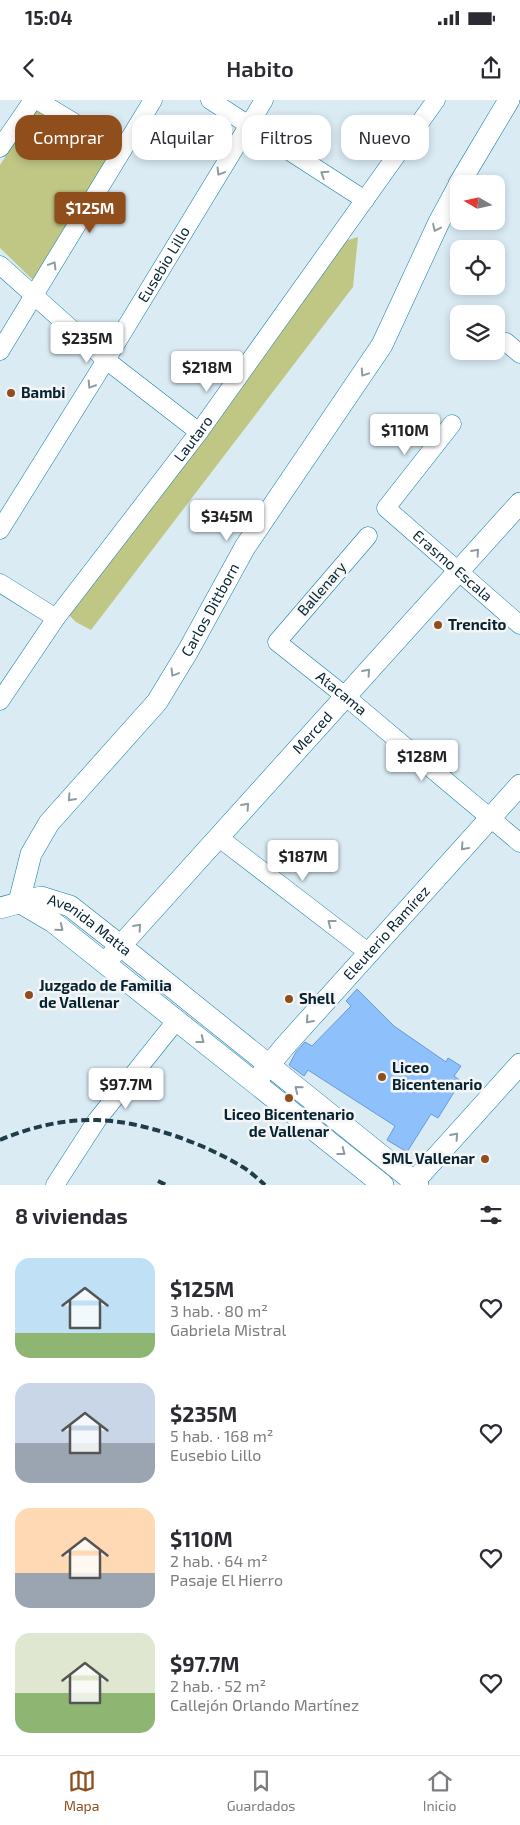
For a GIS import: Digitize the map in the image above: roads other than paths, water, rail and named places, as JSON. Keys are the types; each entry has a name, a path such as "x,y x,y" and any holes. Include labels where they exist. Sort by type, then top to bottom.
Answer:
{"main road":[{"name":"Carlos Dittborn","path":"464,175 509,100"},
{"name":"Carlos Dittborn","path":"10,905 31,854 49,823 157,702 245,547 382,345 450,201"},
{"name":"Merced","path":"105,963 520,502"},
{"name":"Eleuterio Ramírez","path":"254,1083 520,785"},
{"name":"Avenida Matta","path":"10,905 41,897 70,906 414,1184"},
{"name":"Avenida Matta","path":"10,905 53,922 383,1185"},
{"path":"414,1184 520,1064"}],"street":[{"path":"0,148 32,100"},
{"path":"37,100 62,115"},
{"path":"122,148 153,100"},
{"path":"210,100 242,121"},
{"name":"Eusebio Lillo","path":"254,115 264,100"},
{"name":"Lautaro","path":"0,701 56,618 199,432 436,100"},
{"name":"Eusebio Lillo","path":"0,530 106,360 242,135"},
{"path":"0,351 115,160"},
{"path":"302,160 364,200"},
{"path":"0,265 106,360 199,432"},
{"path":"506,342 520,354"},
{"name":"Erasmo Escala","path":"452,424 386,508 520,625"},
{"name":"Ballenary","path":"277,642 368,536"},
{"path":"0,583 56,618"},
{"name":"Atacama","path":"277,642 345,696 520,844"},
{"path":"218,837 369,953"},
{"path":"56,1185 97,1120 176,1021"}],"railway":[{"path":"0,1140 23,1131 60,1122 97,1120 133,1124 172,1135 209,1149 244,1168 265,1185"},
{"path":"158,1181 166,1185"}],"place":[{"name":"Bambi","path":"11,393"},
{"name":"Trencito","path":"438,625"},
{"name":"Juzgado de Familia de Vallenar","path":"29,995"},
{"name":"Shell","path":"289,999"},
{"name":"Liceo Bicentenario","path":"382,1077"},
{"name":"Liceo Bicentenario de Vallenar","path":"289,1098"},
{"name":"SML Vallenar","path":"485,1159"}]}
